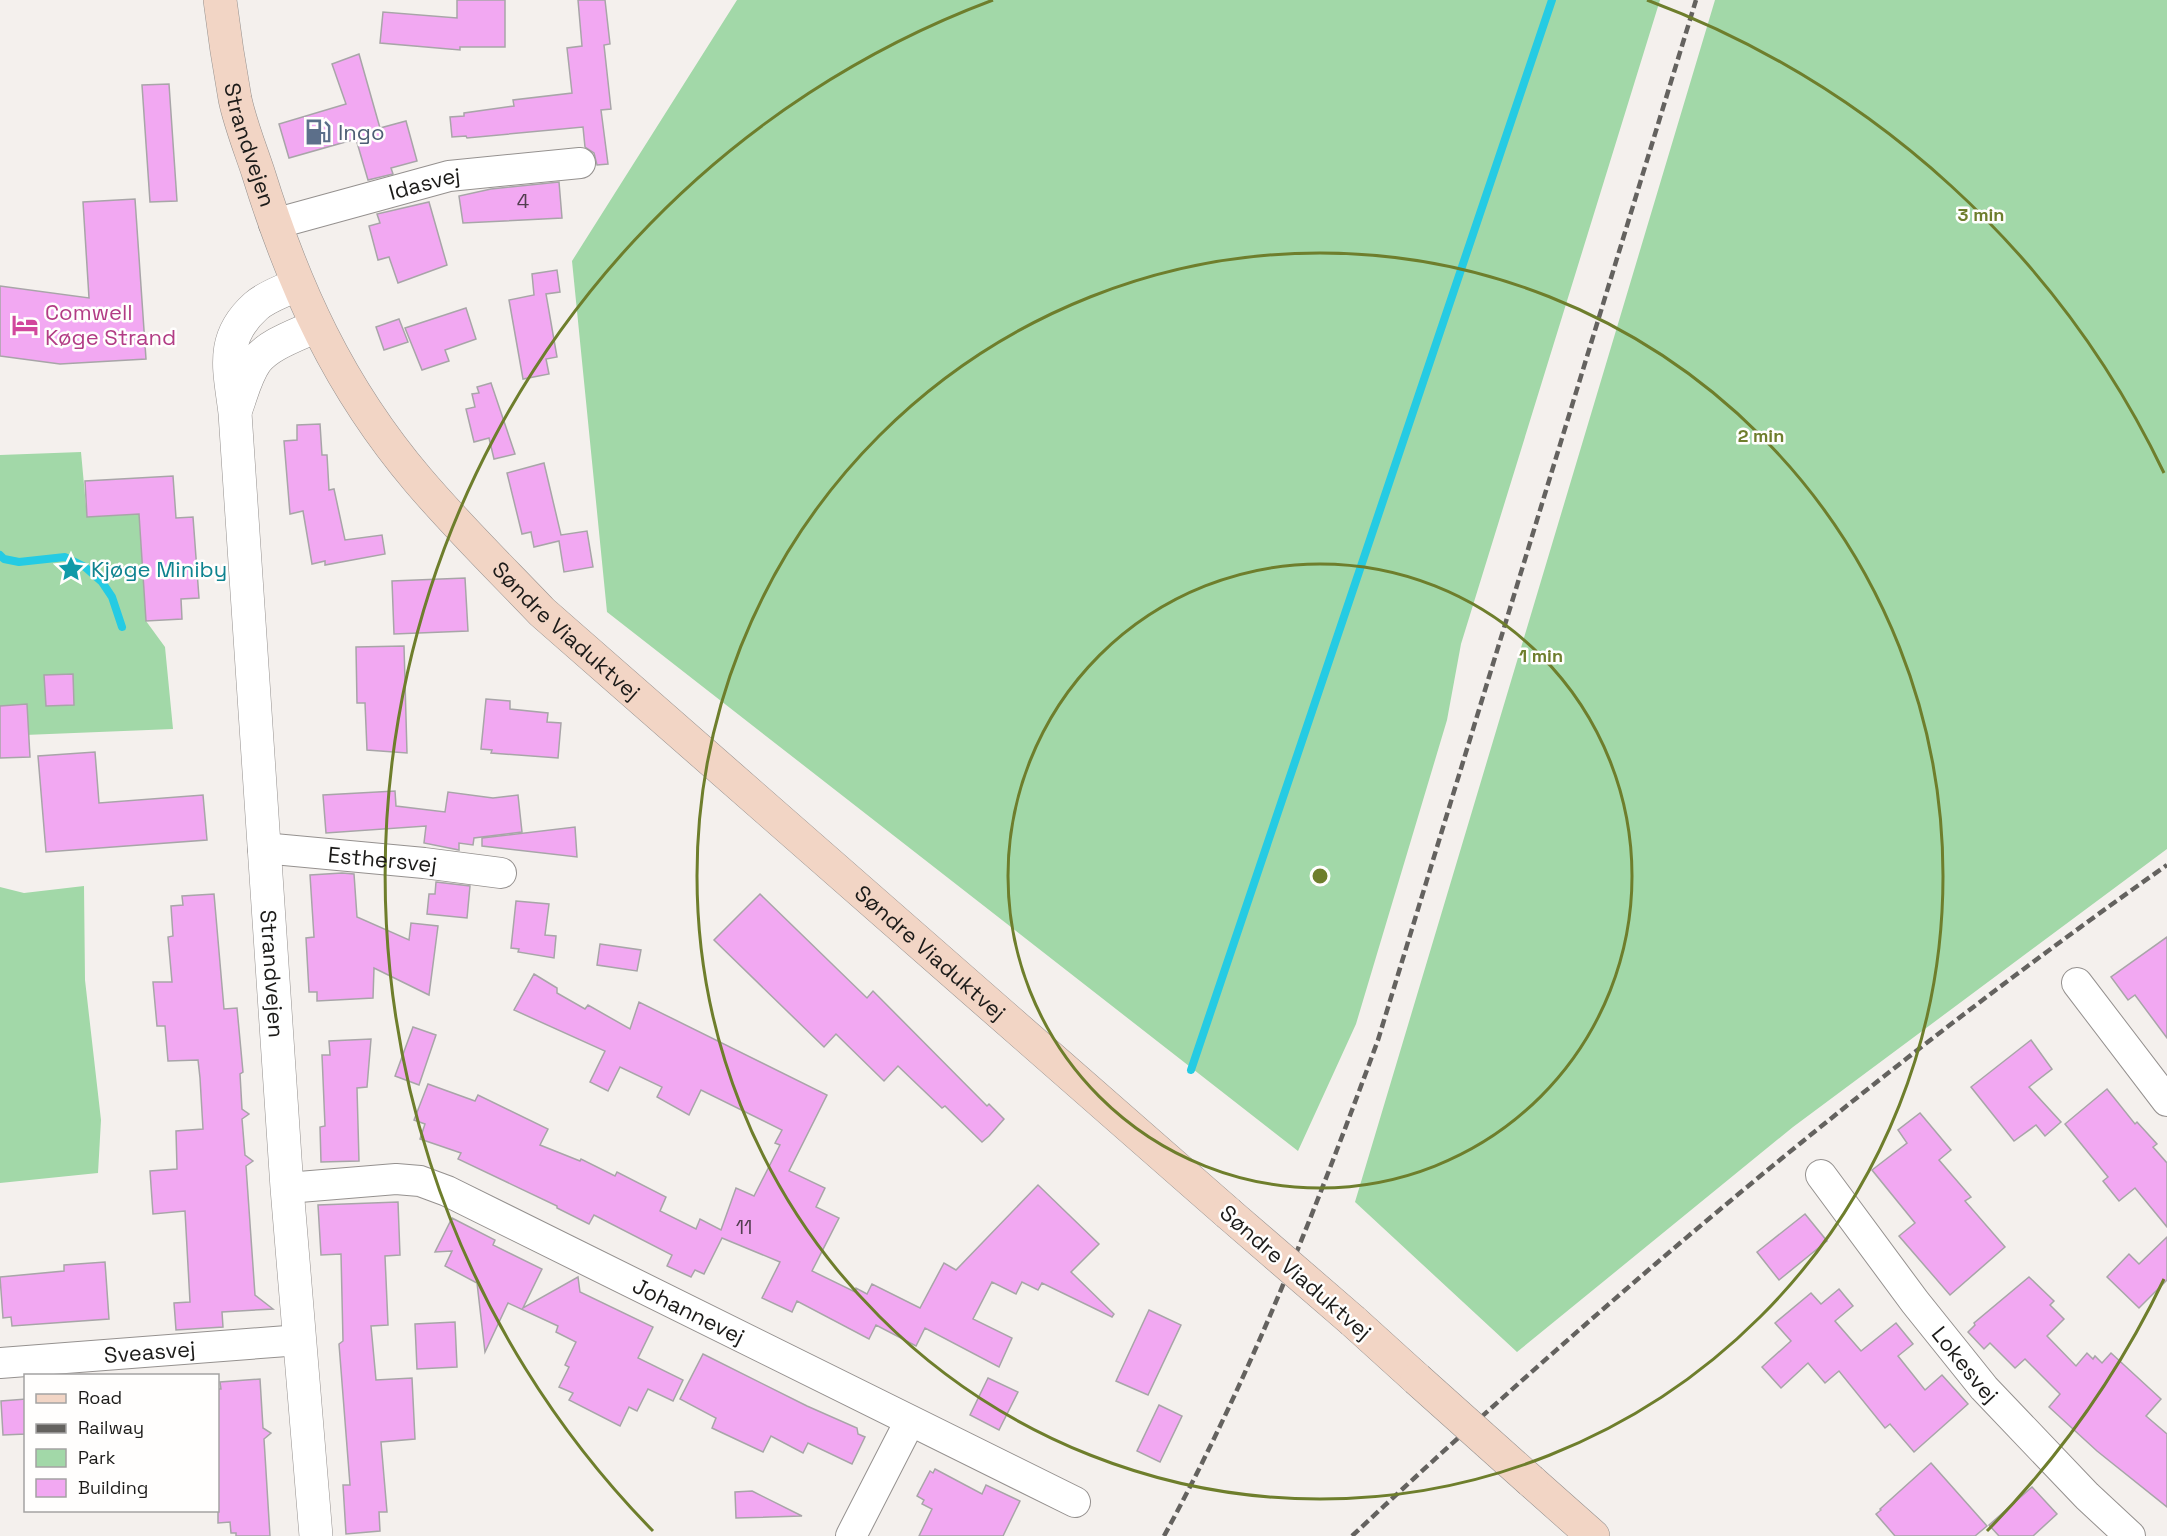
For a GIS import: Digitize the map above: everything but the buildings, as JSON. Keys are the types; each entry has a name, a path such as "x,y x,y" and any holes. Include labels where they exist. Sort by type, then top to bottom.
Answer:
{"main road":[{"name":"Strandvejen","path":"222,1 235,101 274,224 316,326"},
{"name":"Søndre Viaduktvej","path":"316,326 336,363 380,430 417,479 456,524 542,612 1353,1321 1593,1536"}],"street":[{"name":"Idasvej","path":"274,224 449,176 580,163"},
{"name":"Strandvejen","path":"297,284 257,304 239,325 230,340 229,360 235,413 287,1188 316,1536"},
{"name":"Strandvejen","path":"235,413 246,379 257,360 274,346 316,326"},
{"name":"Esthersvej","path":"263,848 424,863 501,873"},
{"path":"2077,983 2167,1101"},
{"name":"Lokesvej","path":"1821,1175 1915,1302 1984,1388 2087,1496 2130,1536"},
{"name":"Johannevej","path":"287,1188 396,1179 420,1180 457,1196 1075,1502"},
{"name":"Sveasvej","path":"0,1362 300,1340"},
{"path":"851,1536 910,1421"}],"green space":[{"path":"737,0 1660,0 1461,644 1447,720 1356,1024 1298,1151 607,612 572,261"},
{"path":"1715,0 2167,0 2167,849 1793,1127 1517,1352 1355,1202"},
{"name":"Kjøge Miniby","path":"81,452 87,517 139,514 146,621 165,647 173,729 0,736 0,455"},
{"path":"84,886 85,980 101,1120 98,1173 0,1183 0,887 24,893"}],"waterway":[{"path":"1191,1070 1552,0"},
{"path":"0,555 4,559 19,562 65,557 85,567 102,582 112,597 122,627"}],"railway":[{"path":"1164,1536 1225,1416 1280,1292 1378,1040 1696,0"},
{"path":"1352,1536 1547,1358 1748,1186 1954,1022 2167,865"}],"place":[{"name":"Ingo","path":"318,132"},
{"name":"Comwell Køge Strand","path":"25,325"},
{"name":"Kjøge Miniby","path":"71,569"}]}
